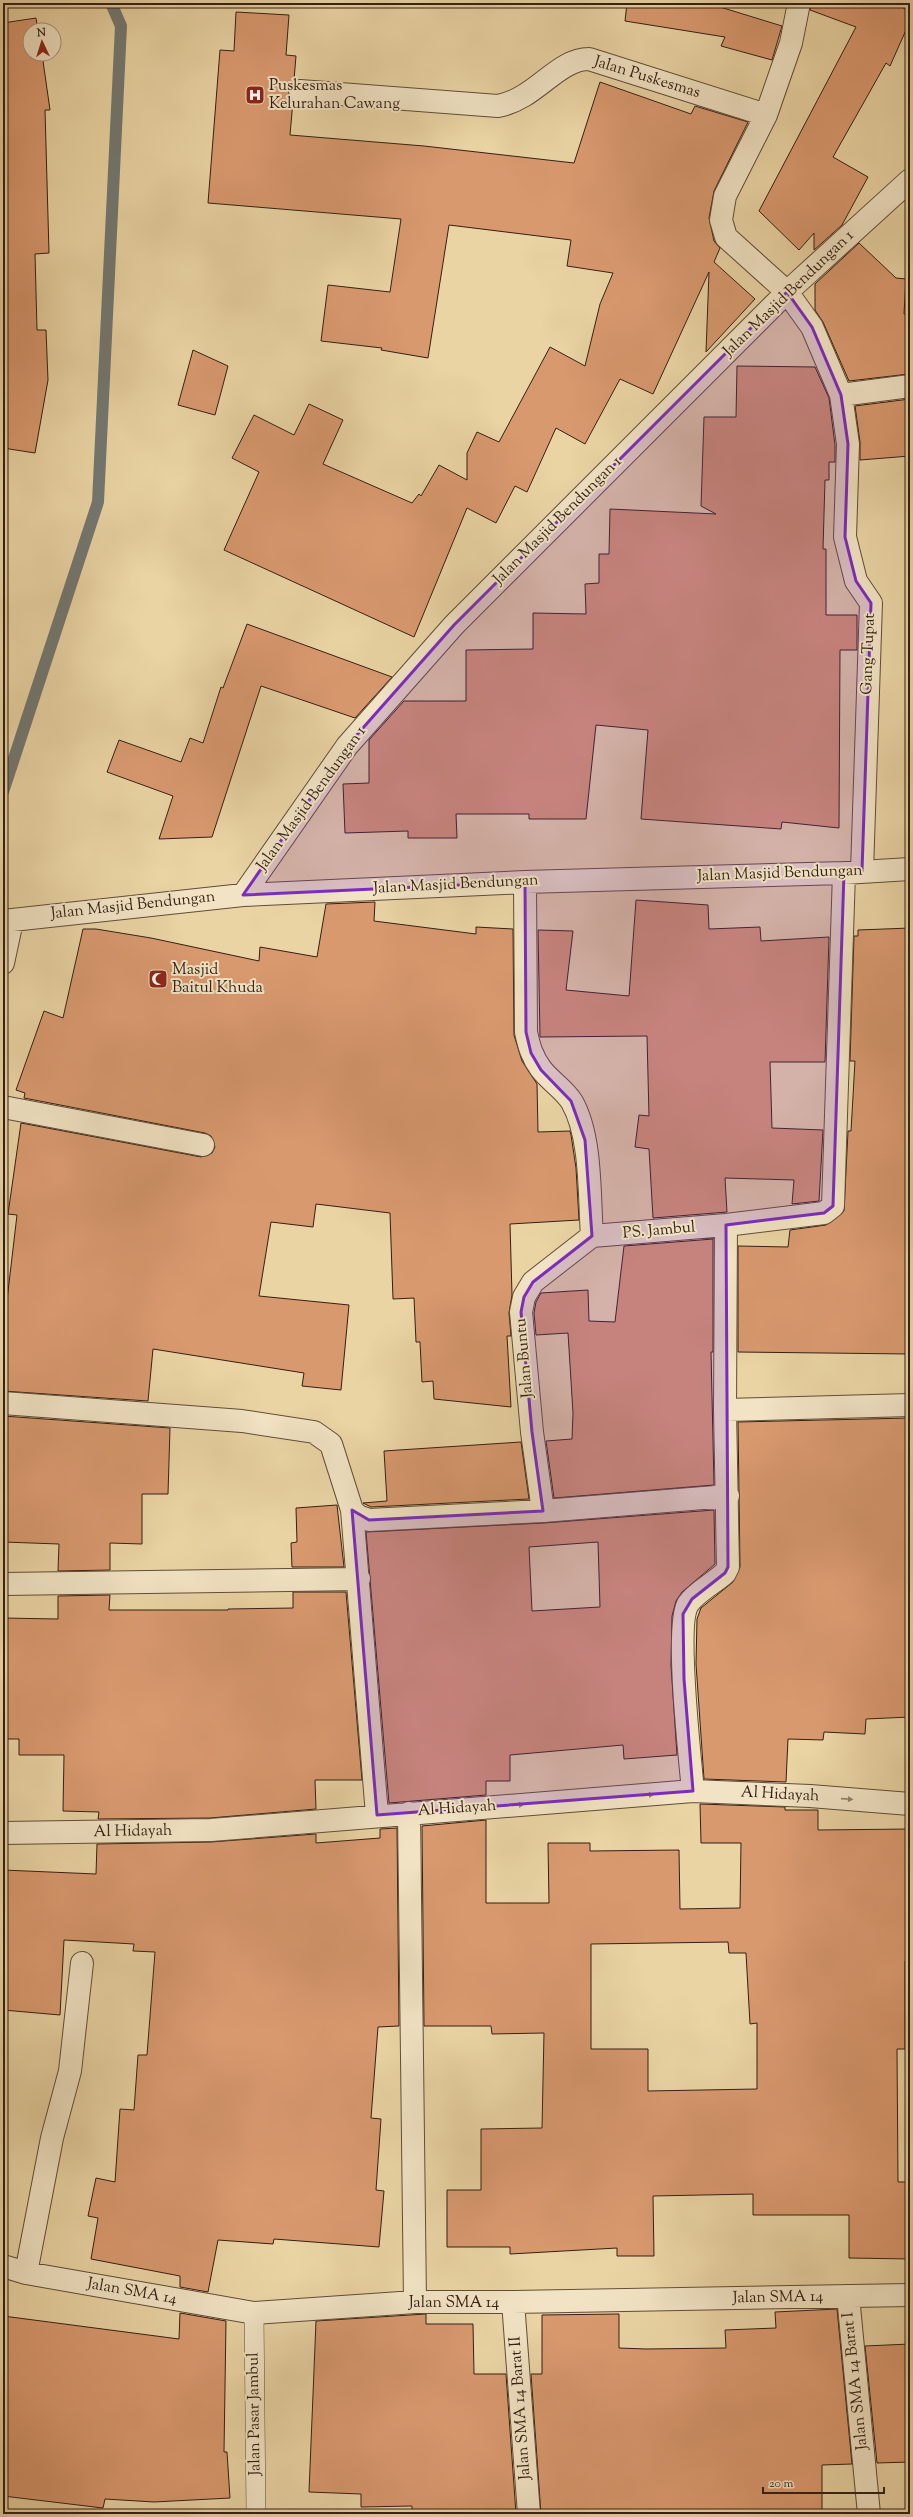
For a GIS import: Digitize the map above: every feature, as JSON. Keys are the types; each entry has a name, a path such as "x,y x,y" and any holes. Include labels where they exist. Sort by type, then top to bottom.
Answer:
{"street":[{"name":"Gang Tupat","path":"726,1225 824,1213 833,1206 871,603 856,581 845,537 848,444 841,395 812,327 787,292 726,237 721,220 725,196 766,115 791,43 799,3"},
{"name":"Jalan Puskesmas","path":"300,91 498,106 512,103 524,98 572,62 590,59 766,115"},
{"name":"Jalan Masjid Bendungan 1","path":"243,895 347,746 454,625 787,292 910,180"},
{"path":"841,395 910,386"},
{"name":"Jalan Masjid Bendungan","path":"7,921 50,914 243,895 525,882 910,869"},
{"path":"525,882 526,1032 531,1053 538,1064 571,1101 579,1117 585,1140 592,1236"},
{"path":"3,963 7,921"},
{"path":"3,1107 203,1145"},
{"path":"692,1791 684,1679 684,1614 692,1599 725,1573 728,1567 728,1496 725,1410 726,1225"},
{"name":"PS. Jambul","path":"592,1236 726,1225"},
{"name":"Jalan Buntu","path":"543,1511 532,1432 521,1312 524,1297 532,1282 592,1236"},
{"path":"3,1403 242,1421 314,1432 331,1444 352,1510 359,1579 377,1815"},
{"path":"725,1410 910,1405"},
{"path":"352,1510 358,1516 369,1520 543,1511 728,1496"},
{"path":"3,1584 142,1580 359,1579"},
{"name":"Al Hidayah","path":"3,1833 211,1830 377,1815 692,1791 810,1796 910,1804"},
{"path":"409,1813 415,2302"},
{"path":"26,2273 52,2138 70,2071 82,1963"},
{"name":"Jalan SMA 14","path":"3,2266 26,2273 254,2313 415,2302 513,2302 910,2295"},
{"name":"Jalan SMA 14 Barat I","path":"848,2296 869,2514"},
{"name":"Jalan SMA 14 Barat II","path":"513,2302 529,2514"}],"lane":[{"name":"Jalan Pasar Jambul","path":"254,2313 256,2514"}],"highlighted area":[{"path":"787,292 812,327 841,395 848,444 845,537 856,581 871,603 862,871 844,873 833,1206 824,1213 726,1225 728,1567 725,1573 692,1599 683,1614 684,1679 693,1791 377,1815 352,1510 369,1520 543,1511 532,1432 521,1312 524,1297 533,1282 592,1236 585,1140 571,1101 541,1070 531,1053 526,1032 525,882 243,895 347,746 454,625"}],"building":[{"path":"627,3 707,3 782,26 772,60 721,46 725,37 625,21"},
{"path":"811,3 892,3 910,11 910,21 890,66 886,63 833,157 868,177 842,225 814,250 814,233 799,250 759,211 856,27 810,10"},
{"path":"236,12 289,15 286,55 296,56 294,80 288,90 293,101 290,135 424,146 574,163 600,82 691,114 695,106 748,122 714,191 709,218 714,241 720,248 714,262 755,299 706,352 709,272 653,394 620,379 585,444 556,428 527,492 515,486 496,523 467,508 414,637 224,550 259,472 232,458 254,415 294,435 309,404 343,420 323,464 412,503 419,494 421,496 439,465 467,480 467,453 477,432 499,442 550,347 585,366 600,304 613,273 567,266 571,240 449,225 428,358 381,350 382,348 321,341 328,285 390,292 401,219 208,203 220,50 234,51"},
{"path":"36,18 37,22 22,22 22,62 43,62 50,110 45,110 49,253 35,254 37,330 46,330 48,380 35,453 3,448 3,23"},
{"path":"859,243 896,278 906,279 904,314 908,314 909,374 849,381 823,322 815,310 815,284"},
{"path":"193,350 228,366 215,415 178,405"},
{"path":"737,366 815,367 829,398 835,445 835,462 829,462 829,480 825,480 823,549 826,549 826,615 857,615 857,650 840,650 839,828 782,822 781,829 641,819 648,730 596,725 586,819 529,819 529,814 456,814 457,838 408,838 408,831 345,833 343,784 369,783 369,740 404,701 466,701 466,650 533,649 533,613 586,614 585,584 599,583 599,554 609,554 610,509 716,514 701,506 704,417 736,417"},
{"path":"910,399 910,456 860,460 860,442 855,406"},
{"path":"247,624 392,677 355,718 261,686 212,837 159,839 173,796 107,772 119,740 181,762 190,738 203,743 221,687 223,688"},
{"path":"636,900 708,905 709,929 760,927 761,941 829,937 825,1062 770,1062 772,1128 823,1130 819,1201 792,1204 794,1180 725,1178 727,1212 653,1218 649,1149 635,1147 639,1115 649,1116 647,1036 540,1037 538,930 573,931 566,990 629,996"},
{"path":"375,902 374,921 476,934 476,927 513,929 514,1035 522,1061 537,1084 538,1132 570,1131 576,1168 579,1220 510,1224 512,1295 509,1313 511,1336 507,1336 511,1407 434,1399 433,1381 422,1382 420,1342 416,1342 414,1298 393,1299 390,1213 316,1204 313,1227 271,1222 259,1296 349,1305 341,1390 302,1386 304,1373 153,1349 148,1401 3,1391 3,1334 17,1215 8,1214 21,1123 201,1157 212,1153 215,1147 211,1136 205,1133 24,1098 25,1093 16,1090 44,1011 63,1018 83,929 96,929 151,938 259,961 260,947 317,957 326,904"},
{"path":"910,928 910,1354 738,1352 738,1246 788,1247 790,1230 826,1225 844,1211 848,1131 851,1131 855,1061 850,1061 854,936 858,936 858,930"},
{"path":"713,1239 713,1352 711,1352 714,1485 554,1498 546,1441 572,1439 573,1413 568,1333 536,1335 534,1313 536,1302 541,1293 588,1290 589,1321 615,1322 624,1246"},
{"path":"3,1416 170,1428 168,1494 142,1494 142,1544 110,1543 110,1570 58,1571 59,1544 3,1542"},
{"path":"910,1418 910,1717 866,1719 865,1734 824,1732 823,1740 788,1739 786,1782 704,1779 696,1664 697,1619 701,1608 733,1582 740,1567 738,1422"},
{"path":"521,1442 529,1499 371,1507 363,1503 387,1501 384,1451"},
{"path":"337,1505 344,1567 292,1567 291,1543 297,1542 296,1508"},
{"path":"714,1510 715,1564 682,1592 676,1601 672,1616 671,1665 677,1755 624,1759 623,1745 510,1755 510,1781 486,1781 486,1795 389,1803 366,1532 544,1523","holes":["598,1542 600,1607 532,1611 529,1547"]},
{"path":"293,1592 346,1592 362,1780 315,1780 316,1809 210,1818 98,1819 99,1812 63,1811 64,1755 19,1755 19,1739 3,1739 3,1618 58,1619 58,1596 110,1595 109,1610 228,1610 293,1608"},
{"path":"700,1804 785,1807 785,1810 818,1810 818,1830 910,1829 910,1961 905,1961 905,2049 897,2049 898,2182 910,2182 910,2259 849,2258 849,2215 753,2215 753,2194 653,2196 654,2256 617,2256 617,2248 510,2254 510,2247 447,2247 447,2190 481,2190 481,2129 542,2128 544,2033 492,2034 491,2026 424,2026 422,1826 486,1820 486,1903 549,1903 548,1843 590,1843 590,1851 679,1850 680,1909 740,1908 741,1843 701,1843","holes":["728,1942 729,1953 746,1953 750,2024 757,2023 757,2089 648,2091 648,2049 591,2049 591,1944"]},
{"path":"397,1828 399,2026 378,2027 371,2118 381,2119 376,2190 384,2191 379,2247 274,2239 273,2244 218,2240 208,2292 180,2287 180,2276 91,2259 98,2218 88,2216 96,2178 115,2182 120,2109 134,2110 138,2055 147,2055 155,1952 133,1951 134,1944 64,1940 60,2015 3,2010 3,1870 96,1874 97,1844 211,1842 316,1834 316,1843 380,1838 380,1829"},
{"path":"837,2309 852,2464 822,2465 822,2514 541,2514 531,2374 542,2374 542,2315 619,2314 619,2348 726,2348 725,2330 776,2328 775,2312"},
{"path":"180,2313 226,2321 224,2452 227,2452 230,2498 154,2502 105,2499 103,2508 3,2496 3,2316 179,2339"},
{"path":"426,2314 426,2324 473,2324 474,2374 506,2374 516,2514 412,2514 412,2506 361,2507 361,2494 309,2492 316,2321"},
{"path":"910,2344 910,2462 877,2463 865,2346"}],"waterway":[{"path":"3,792 98,502 121,26 111,3"}],"place":[{"name":"Puskesmas Kelurahan Cawang","path":"255,95"},
{"name":"Masjid Baitul Khuda","path":"158,979"}]}
